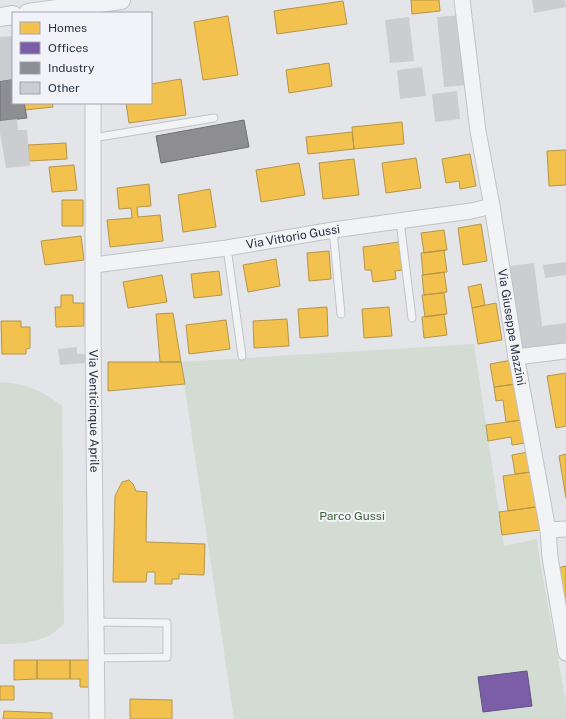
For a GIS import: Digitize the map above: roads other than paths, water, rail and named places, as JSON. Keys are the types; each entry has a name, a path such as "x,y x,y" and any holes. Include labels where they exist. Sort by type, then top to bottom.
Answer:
{"street":[{"path":"45,12 95,9 121,0"},
{"name":"Via Giuseppe Mazzini","path":"462,0 478,131 492,206 516,357 548,530 550,557 566,652"},
{"path":"0,17 12,15"},
{"name":"Via Venticinque Aprile","path":"93,104 93,339 97,719"},
{"name":"Via Vittorio Gussi","path":"94,265 227,248 333,230 471,211 492,206"},
{"path":"516,357 566,351"},
{"path":"548,530 566,529"}],"lane":[{"path":"92,138 214,118"},
{"path":"400,221 412,318"},
{"path":"333,230 341,314"},
{"path":"227,248 242,356"},
{"path":"96,622 166,623 166,657 97,658"}],"park label":[{"name":"Parco Gussi","path":"352,516"}]}
